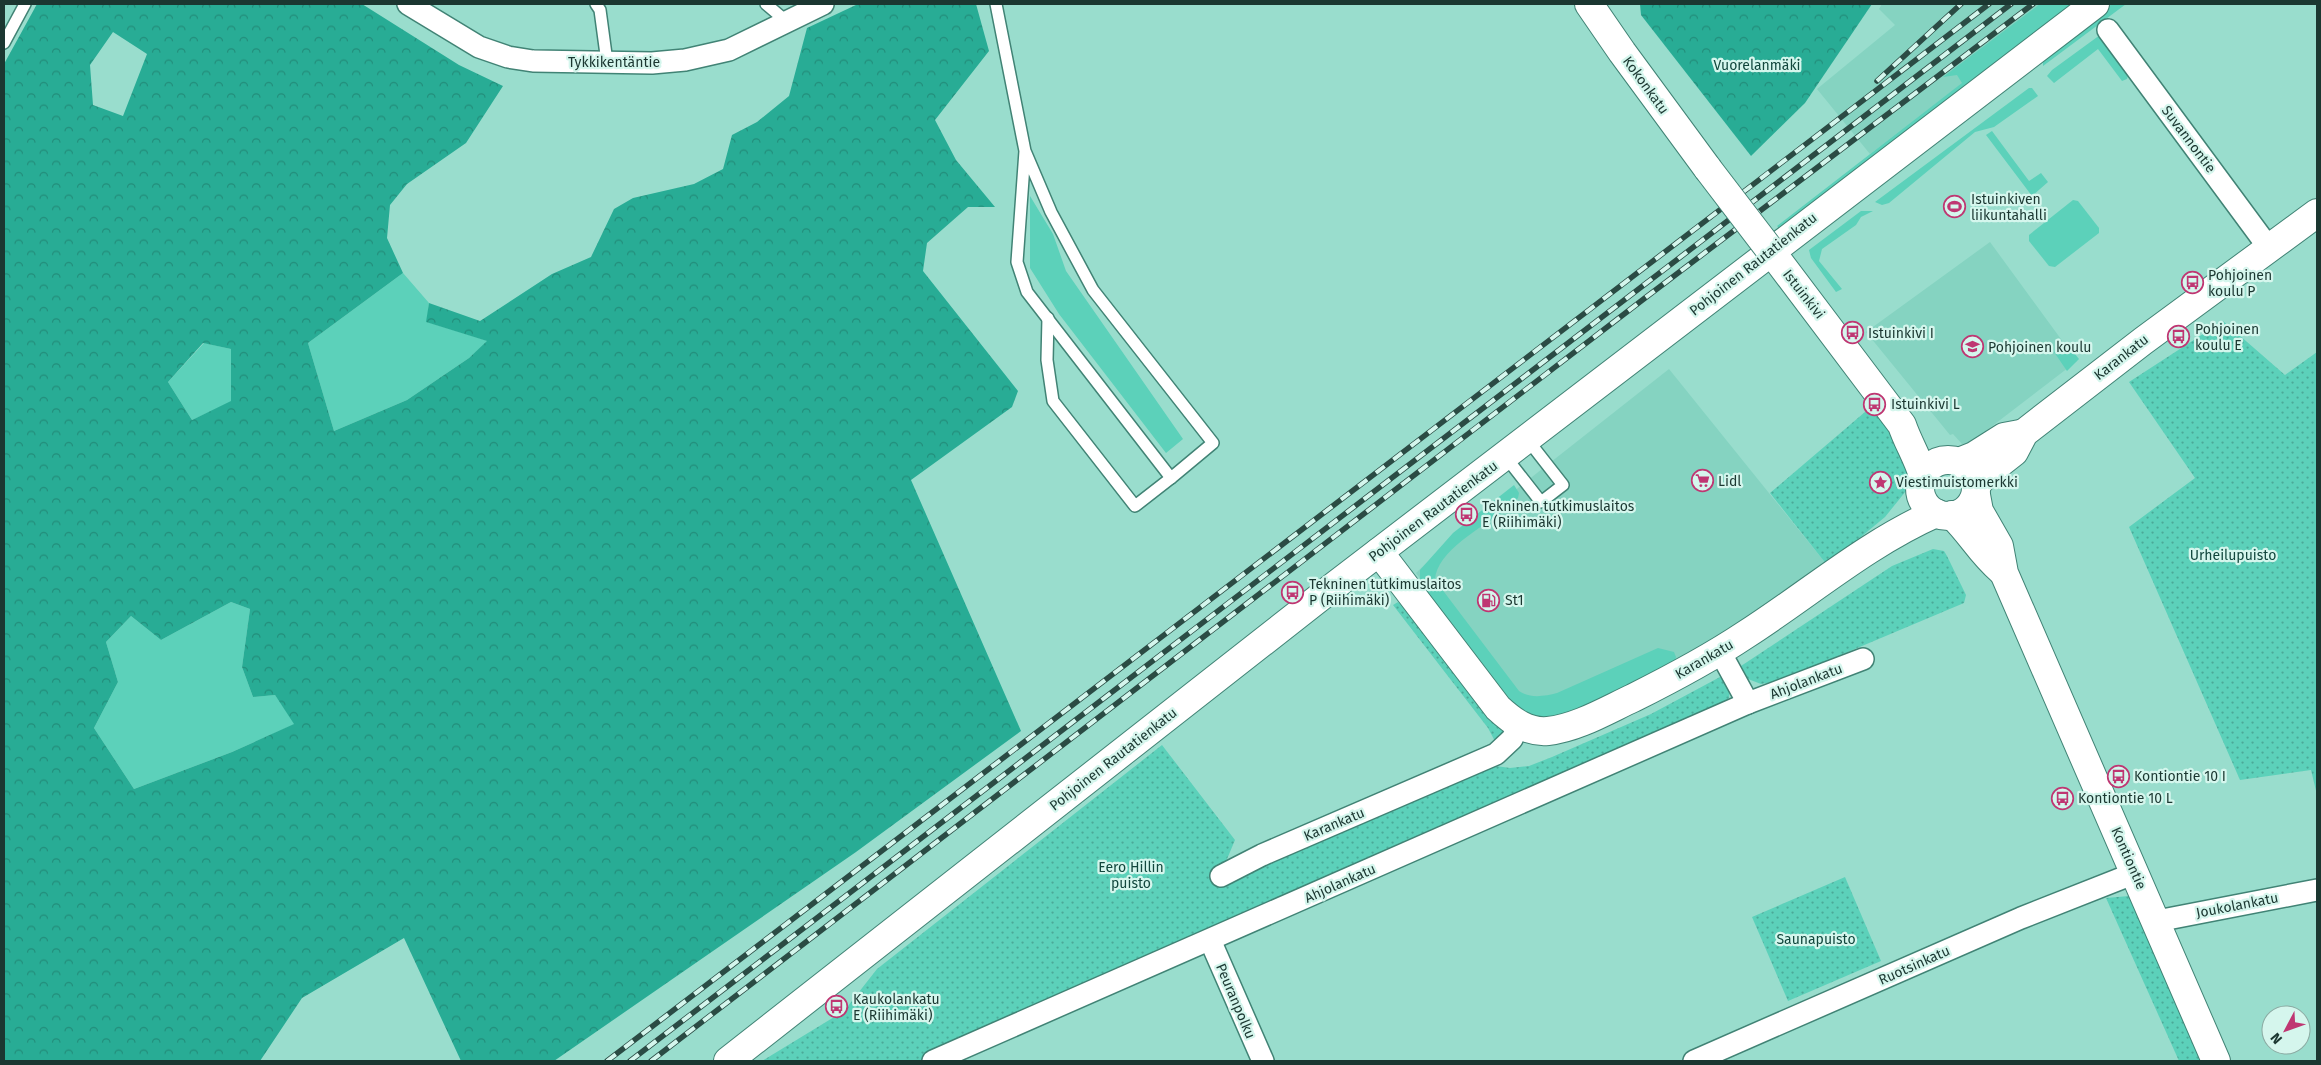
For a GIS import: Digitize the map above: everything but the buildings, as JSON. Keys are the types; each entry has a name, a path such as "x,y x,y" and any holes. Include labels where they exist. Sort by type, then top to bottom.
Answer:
{"street":[{"name":"Tykkikentäntie","path":"408,4 479,47 508,57 533,61 607,62 685,60 729,50 823,4"},
{"name":"Kokonkatu","path":"1589,4 1706,167"},
{"name":"Pohjoinen Rautatienkatu","path":"728,1061 1379,552 1784,240 2095,4"},
{"name":"Suvannontie","path":"2108,30 2270,248"},
{"name":"Istuinkivi","path":"1706,167 1902,425 1909,445 1919,462 1922,482"},
{"name":"Karankatu","path":"1976,490 1986,474 2014,452 2024,433 2143,341 2317,213"},
{"name":"Istuinkivi","path":"1902,425 1951,461"},
{"name":"Karankatu","path":"1951,461 1974,456 2004,437 2024,433"},
{"path":"1951,461 1971,472 1976,490 1967,508 1944,514 1923,500 1922,482 1935,463 1951,461"},
{"name":"Karankatu","path":"1871,547 1922,482"},
{"name":"Kontiontie","path":"1976,490 1979,511 1999,546 2004,573 2157,921 2216,1061"},
{"name":"Karankatu","path":"1379,552 1498,708 1519,725 1529,729 1547,731 1572,725 1661,684 1745,636 1871,547 1944,514"},
{"name":"Kontiontie","path":"1944,514 1962,524 1984,555 2004,573"},
{"path":"1719,650 1748,704"},
{"name":"Ahjolankatu","path":"933,1061 1748,704 1863,659"},
{"name":"Karankatu","path":"1221,876 1262,855 1496,754 1512,739 1519,725"},
{"name":"Ruotsinkatu","path":"1694,1061 2022,918 2136,873"},
{"name":"Joukolankatu","path":"2157,921 2317,890"},
{"name":"Peuranpolku","path":"1210,940 1262,1061"}],"lane":[{"path":"4,43 25,4"},
{"path":"596,4 600,10 607,62"},
{"path":"766,4 786,21"},
{"path":"996,4 1025,150 1051,212 1093,290 1213,443 1135,506 1053,401 1047,360 1048,318"},
{"path":"1025,150 1017,262 1027,292 1171,478"},
{"path":"1505,456 1541,502 1563,485 1527,439"}],"shaded area":[{"path":"1882,4 2066,4 1870,154 1817,89 1895,25 1879,9"},
{"name":"Pohjoinen koulu","path":"1990,242 2077,361 1970,443 1962,444 1953,434 1950,435 1866,332"},
{"path":"1669,369 1827,565 1665,671 1516,710 1416,573 1442,548"}],"green space":[{"path":"37,4 362,4 459,65 503,86 466,143 407,184 390,205 387,238 403,273 308,343 334,431 407,400 469,358 487,341 426,322 429,303 480,321 552,274 591,257 614,209 633,198 694,184 723,169 732,135 757,122 789,96 807,28 858,4 976,4 989,51 935,120 956,160 995,207 968,207 927,243 923,271 1018,391 1012,407 911,480 1021,731 856,852 554,1061 461,1061 404,938 302,998 260,1061 4,1061 4,64","holes":["113,32 147,54 123,116 93,105 90,65","203,343 231,349 231,401 192,420 168,382","231,602 250,609 242,667 253,697 275,695 294,724 232,752 134,789 94,728 118,682 106,642 131,616 161,640"]},
{"name":"Vuorelanmäki","path":"1640,4 1872,4 1805,103 1751,156 1641,15"},
{"path":"2040,4 2077,4 1780,229 1777,226 1962,83 1957,75 1943,77"},
{"path":"2112,4 2126,4 2043,66 2043,55"},
{"path":"2100,35 2129,72 2127,79 2122,81 2098,49 2054,83 2047,76 2052,70"},
{"path":"2029,88 2032,88 2038,96 1994,127 1975,132 1889,203 1882,205 1875,202"},
{"path":"1992,131 2029,181 2041,173 2048,182 2032,196 1986,135"},
{"path":"1030,196 1053,234 1066,271 1183,439 1166,453 1059,314 1030,268"},
{"path":"2073,200 2078,201 2099,228 2099,233 2055,267 2049,266 2029,241 2029,235"},
{"path":"1861,211 1873,211 1861,217 1856,225 1822,249 1819,261 1842,289 1836,292 1811,258 1809,250"},
{"path":"403,273 429,303 427,322 488,341 469,358 407,400 334,431 308,343"},
{"name":"Urheilupuisto","path":"2223,321 2285,375 2317,352 2317,795 2311,770 2240,780 2129,527 2195,478 2129,382"},
{"path":"204,343 231,349 231,402 192,420 168,382"},
{"path":"2070,348 2079,359 2067,371 2054,352"},
{"path":"1872,406 1909,457 1913,475 1906,491 1885,517 1827,565 1770,493"},
{"path":"1514,485 1519,493 1518,498 1456,545 1438,568 1435,580 1519,691 1533,696 1557,693 1658,648 1674,652 1676,657 1674,664 1561,718 1543,718 1527,714 1515,706 1502,693 1473,658 1426,590 1420,579 1420,570 1453,533"},
{"path":"1933,549 1944,551 1947,556 1966,595 1964,603 1779,681 1761,684 1748,679 1741,666 1892,566"},
{"path":"231,602 250,609 242,667 253,697 275,695 295,724 232,752 134,789 94,728 118,682 106,642 131,616 161,640"},
{"path":"1398,602 1419,623 1505,728 1506,738 1499,749 1488,728 1393,605"},
{"name":"Eero Hillin puisto","path":"1720,677 1727,683 1729,691 1729,698 1721,705 925,1061 762,1061 844,1011 877,969 1162,745 1235,840 1217,883 1270,864 1489,765 1510,768 1529,766 1552,757 1651,714"},
{"name":"Saunapuisto","path":"1845,877 1881,961 1788,1001 1752,917"},
{"path":"2129,896 2205,1061 2179,1061 2106,898"}],"railway":[{"path":"1877,81 1961,4"},
{"path":"607,1061 1989,4"},
{"path":"630,1061 2011,4"},
{"path":"651,1061 1645,298 2033,4"}],"place":[{"name":"Istuinkiven liikuntahalli","path":"1955,207"},
{"name":"Pohjoinen koulu P","path":"2192,283"},
{"name":"Istuinkivi I","path":"1852,333"},
{"name":"Pohjoinen koulu E","path":"2179,337"},
{"name":"Pohjoinen koulu","path":"1972,347"},
{"name":"Istuinkivi L","path":"1875,404"},
{"name":"Lidl","path":"1702,481"},
{"name":"Viestimuistomerkki","path":"1880,482"},
{"name":"Tekninen tutkimuslaitos E (Riihimäki)","path":"1466,514"},
{"name":"Tekninen tutkimuslaitos P (Riihimäki)","path":"1293,592"},
{"name":"St1","path":"1489,600"},
{"name":"Kontiontie 10 I","path":"2118,776"},
{"name":"Kontiontie 10 L","path":"2062,798"},
{"name":"Kaukolankatu E (Riihimäki)","path":"837,1007"}]}
